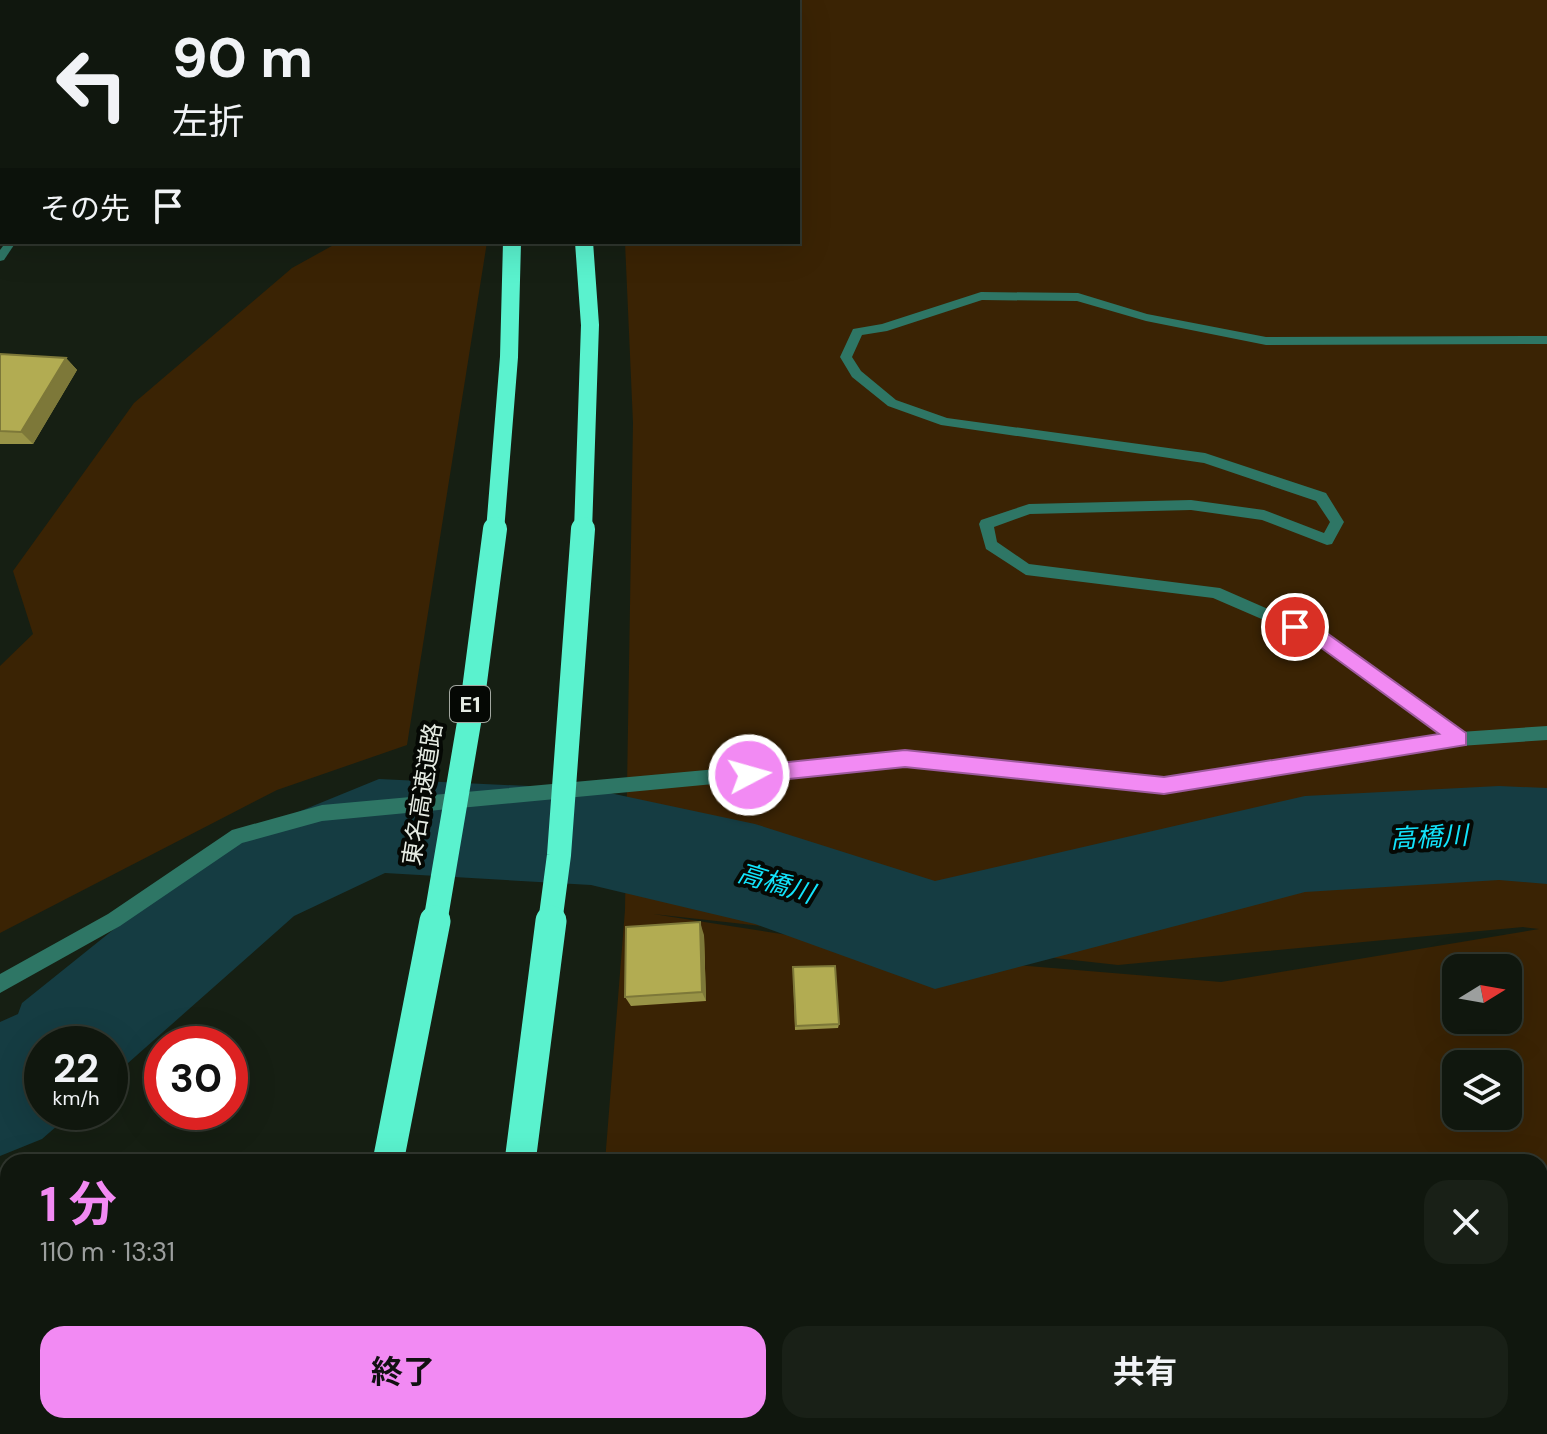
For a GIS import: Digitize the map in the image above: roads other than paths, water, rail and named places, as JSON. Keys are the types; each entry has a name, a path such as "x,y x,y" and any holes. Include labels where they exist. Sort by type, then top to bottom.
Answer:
{"highway":[{"name":"東名高速道路","path":"390,1154 448,859 492,553 512,322 512,244"},
{"path":"521,1154 559,855 582,554 590,325 584,244"}],"street":[{"path":"1460,739 1322,639 1215,592 1026,569 991,545 986,524 1029,509 1191,505 1264,515 1327,540 1337,522 1321,497 1205,458 946,422 892,403 856,374 846,357 847,349 857,332 883,328 981,296 1078,297 1146,317 1266,341 1547,340"},
{"path":"0,984 114,920 238,836 322,813 905,759 1164,786 1460,739 1547,733"}],"waterway":[{"name":"高橋川","path":"84,1026 257,880 379,826 591,837 755,874 935,935 1305,844 1499,833 1547,836"},
{"name":"高橋川","path":"0,1097 24,1077"}]}
